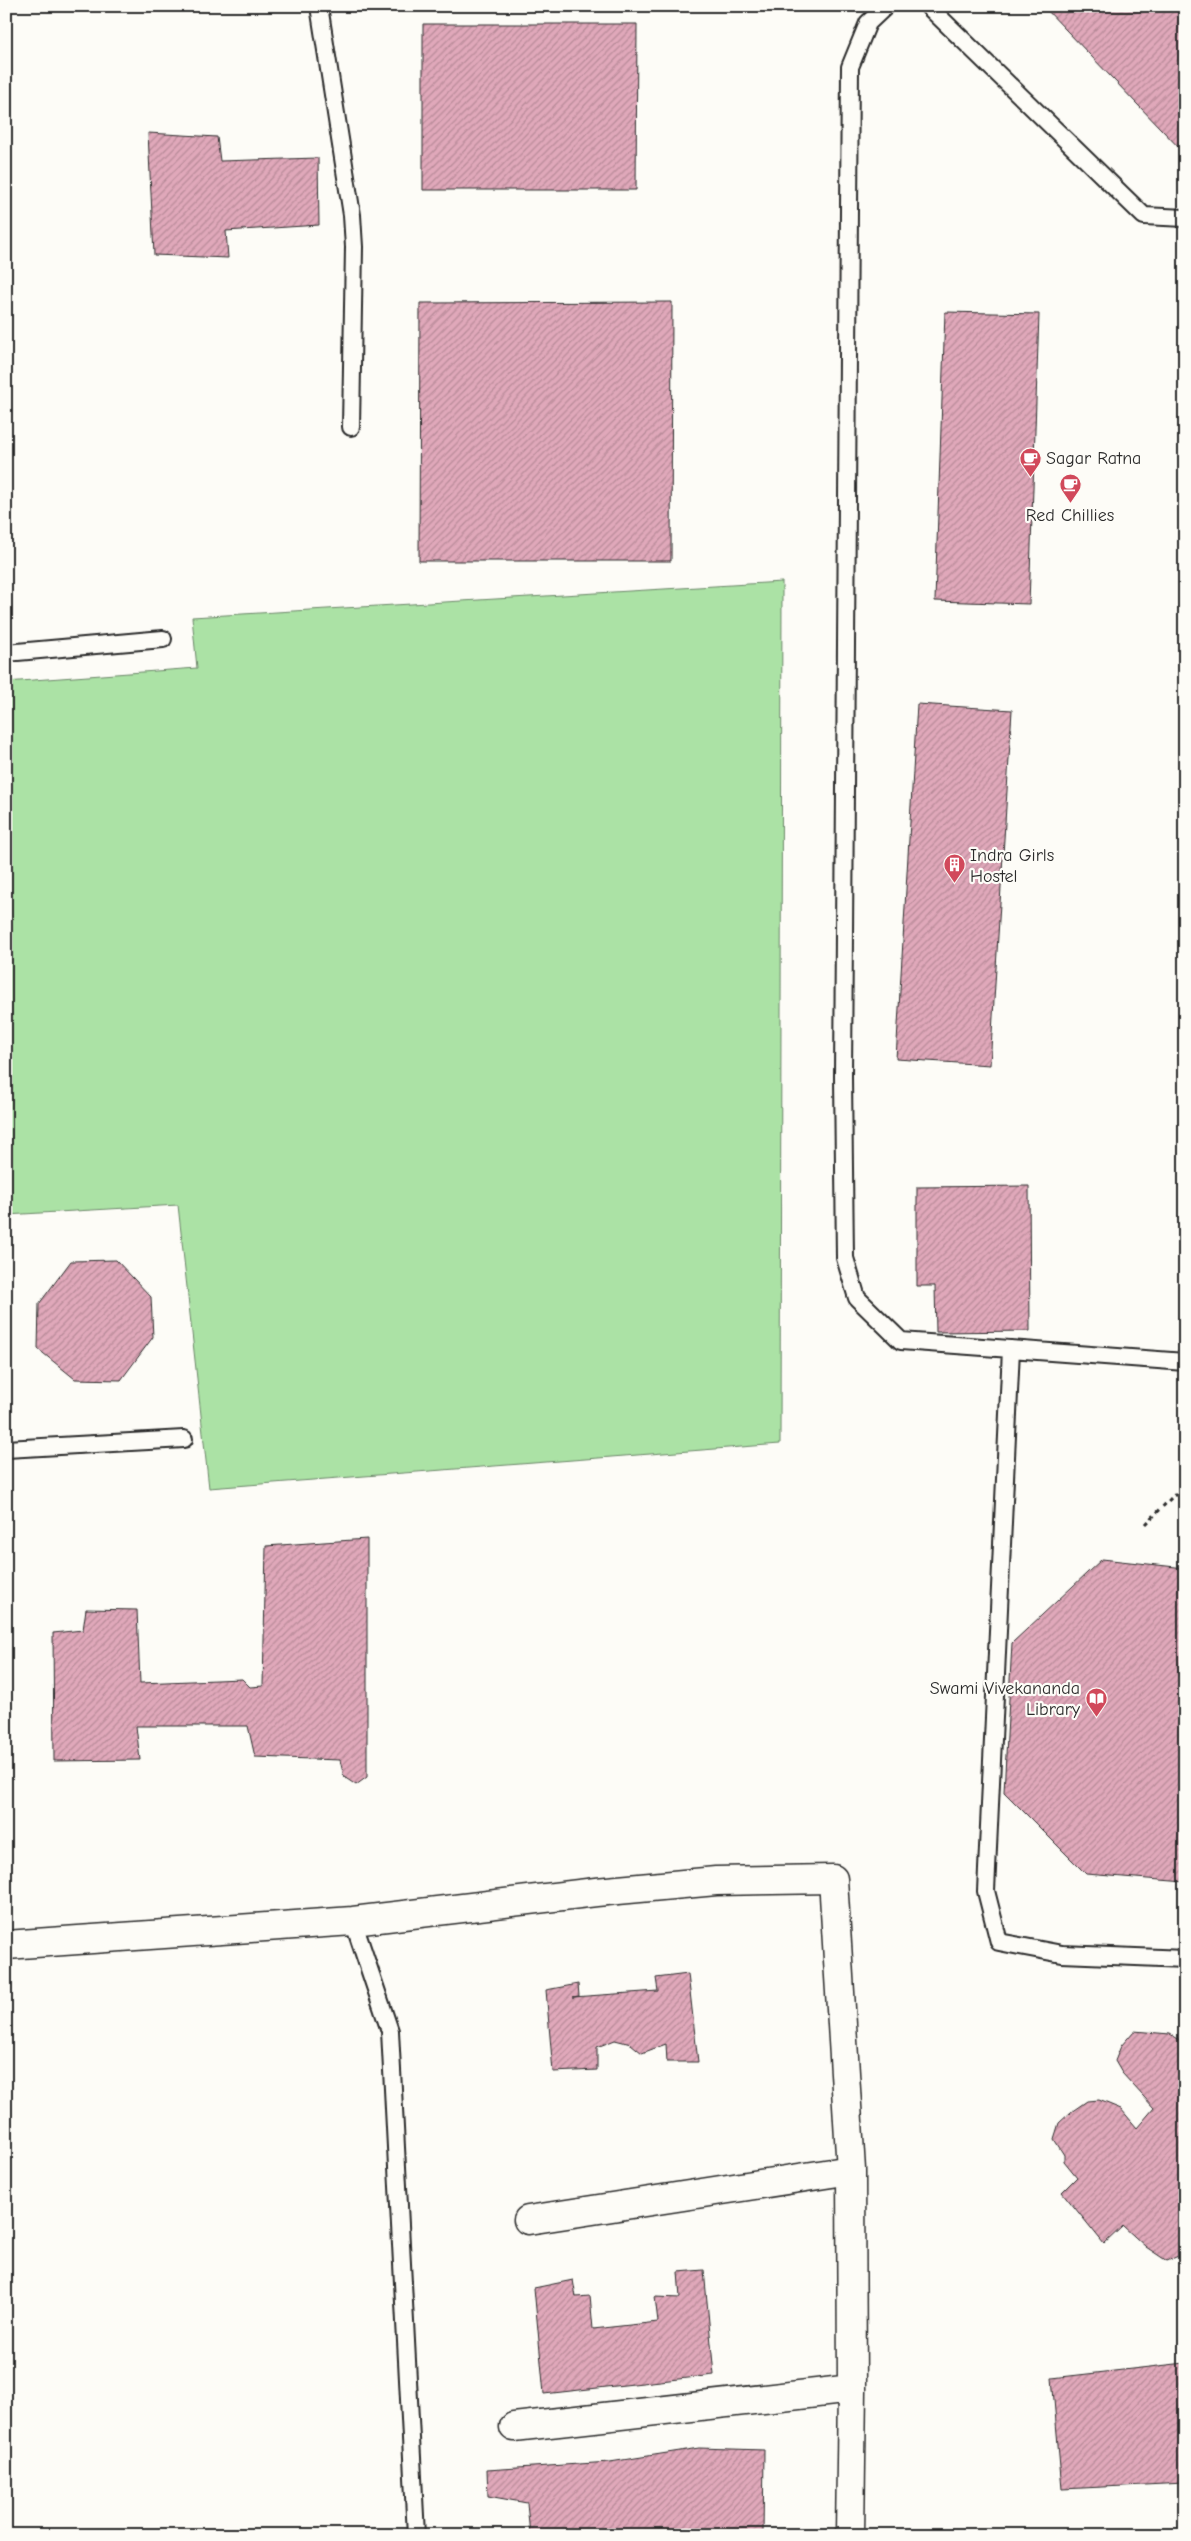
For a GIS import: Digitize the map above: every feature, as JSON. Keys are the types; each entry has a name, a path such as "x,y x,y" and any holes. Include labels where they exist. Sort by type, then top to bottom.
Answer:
{"street":[{"path":"6,1945 353,1921 596,1892 716,1881 833,1879 851,2170 852,2389 850,2535"},
{"path":"528,2220 851,2170"},
{"path":"514,2427 852,2389"}],"lane":[{"path":"319,6 352,215 354,247 350,427"},
{"path":"886,6 868,23 850,67 843,1076 845,1258 857,1298 901,1341 1185,1362"},
{"path":"928,6 1144,216 1185,218"},
{"path":"6,653 163,639"},
{"path":"1011,1349 986,1892 999,1942 1062,1954 1185,1959"},
{"path":"6,1449 184,1439"},
{"path":"353,1921 390,2031 416,2535"}],"path":[{"path":"1146,1524 1174,1496 1185,1496"}],"green space":[{"path":"782,582 780,1444 209,1488 178,1205 6,1215 6,682 197,668 192,617"}],"building":[{"path":"1043,6 1185,6 1185,154"},
{"path":"423,24 637,24 636,190 423,190"},
{"path":"148,133 217,137 220,161 318,158 319,225 226,231 228,258 154,255"},
{"path":"672,302 671,561 419,561 420,303"},
{"path":"945,312 1039,314 1029,604 935,601"},
{"name":"Indra Girls Hostel","path":"917,704 1012,710 990,1065 896,1059"},
{"path":"1029,1186 1030,1331 936,1332 935,1286 917,1286 917,1187"},
{"path":"116,1260 151,1297 153,1337 121,1380 75,1379 38,1349 39,1304 71,1261"},
{"path":"367,1539 367,1777 356,1785 344,1777 340,1760 255,1757 248,1726 136,1726 140,1760 54,1761 53,1633 83,1630 86,1609 137,1610 140,1683 242,1679 250,1687 263,1686 266,1546"},
{"name":"Swami Vivekananda Library","path":"1102,1559 1185,1568 1185,1882 1086,1874 1004,1792 1012,1643"},
{"path":"688,1974 698,2062 667,2062 666,2044 642,2053 631,2044 615,2040 597,2047 597,2070 553,2072 546,1990 578,1984 579,1996 573,1997 658,1991 656,1978"},
{"path":"1134,2031 1170,2034 1185,2043 1185,2177 1181,2186 1185,2190 1185,2253 1167,2261 1146,2247 1123,2226 1104,2244 1062,2192 1077,2177 1064,2161 1064,2155 1054,2139 1059,2123 1087,2101 1099,2100 1121,2109 1137,2128 1154,2108 1122,2073 1115,2061 1121,2046"},
{"path":"704,2270 714,2375 544,2394 534,2288 573,2280 576,2297 590,2296 593,2329 658,2322 655,2297 680,2298 678,2272"},
{"path":"1185,2363 1185,2483 1062,2489 1052,2378"},
{"path":"699,2448 764,2450 763,2535 530,2535 527,2503 488,2496 487,2470 610,2462"}],"place":[{"name":"Sagar Ratna","path":"1030,477"},
{"name":"Red Chillies","path":"1070,504"},
{"name":"Indra Girls Hostel","path":"954,884"},
{"name":"Swami Vivekananda Library","path":"1096,1717"}]}
